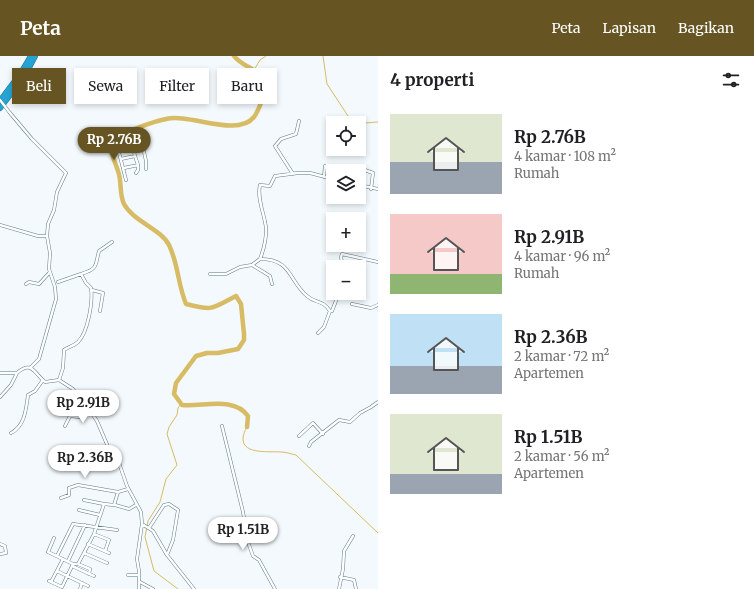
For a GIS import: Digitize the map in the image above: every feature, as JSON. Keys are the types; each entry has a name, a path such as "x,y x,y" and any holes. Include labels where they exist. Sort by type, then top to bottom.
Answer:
{"highway":[{"path":"0,101 21,73 31,56"},
{"path":"0,108 25,75 35,56"}],"street":[{"path":"0,101 32,139 66,172 56,192 54,210 48,224 47,236 50,253 48,265 55,287 56,299 39,359 30,368"},
{"path":"292,174 275,146 281,139 297,133 299,121"},
{"path":"126,180 124,168 117,150 116,141 140,133 146,161 146,169"},
{"path":"130,137 138,165 138,170 136,173"},
{"path":"117,150 133,147"},
{"path":"121,159 135,156"},
{"path":"124,168 138,165"},
{"path":"252,266 260,259 264,248 266,225 261,205 260,186 270,186 275,176 307,173 324,177 325,166"},
{"path":"366,170 373,173 371,188"},
{"path":"366,187 378,189"},
{"path":"0,225 38,236 47,236"},
{"path":"58,282 81,274 96,266 99,251 112,242"},
{"path":"341,260 343,254 378,262"},
{"path":"260,259 286,267 306,296 325,304 330,311"},
{"path":"210,274 226,274 240,267 252,266 270,276 272,284"},
{"path":"26,284 29,282 39,284 50,272"},
{"path":"59,380 63,368 64,350 76,343 83,335 90,312 92,290 81,274"},
{"path":"92,290 103,293 100,311"},
{"path":"318,333 324,327 330,311 335,308 337,300"},
{"path":"352,304 371,308 378,305"},
{"path":"0,398 12,385 17,373 23,367 30,368 47,383 59,380 73,389 80,399 84,410 96,419 108,447 119,463 128,488 140,512 143,525 137,559 140,575 139,589"},
{"path":"0,373 17,373"},
{"path":"11,433 22,423 27,408 28,395 35,391 43,380"},
{"path":"309,446 311,442 339,420 350,422 360,413 372,408 378,402"},
{"path":"65,426 70,416 80,417 84,410"},
{"path":"299,436 313,423 323,434"},
{"path":"222,426 243,512 248,542 253,556 259,560 275,589"},
{"path":"78,452 83,455 90,456 108,447"},
{"path":"61,498 69,495 68,488 76,485 118,492 128,488"},
{"path":"115,505 118,492"},
{"path":"84,500 129,509 136,505"},
{"path":"78,564 94,534 104,504"},
{"path":"148,528 164,505 169,504 178,510 173,540 167,555"},
{"path":"79,510 100,515"},
{"path":"57,556 72,524 118,530"},
{"path":"68,561 85,525"},
{"path":"143,525 153,532 167,555 194,589"},
{"path":"94,534 109,541 105,551"},
{"path":"339,589 344,549 354,536"},
{"path":"54,538 48,551 94,576"},
{"path":"0,544 5,546 6,553 0,554"},
{"path":"88,544 108,553"},
{"path":"84,553 107,563"},
{"path":"63,559 57,572 50,581 62,588 73,565"},
{"path":"73,565 78,564 90,569 89,574"},
{"path":"57,572 88,586"},
{"path":"128,575 140,575"},
{"path":"340,577 354,580 356,589"},
{"path":"140,582 153,589"},
{"path":"80,589 82,583"}],"waterway":[{"path":"234,56 241,63 258,73 264,80 266,86 265,95 257,112 254,117 246,123 225,125 187,119 166,119 145,125 112,139 111,147 112,155 119,175 122,200 128,210 160,234 169,245 186,304 202,308 212,308 236,296 241,304 244,340 238,349 196,356 176,383 174,394 182,405 227,404 235,406 248,416 247,427"},
{"path":"255,68 260,60 266,56"},
{"path":"323,56 327,84 348,116 354,120 364,123 378,122"},
{"path":"178,589 154,571 145,537 148,521 160,502 166,479 177,465 167,434 169,427 177,415 180,405"},
{"path":"247,427 243,439 244,444 248,448 258,451 283,452 296,455 378,533"}]}
